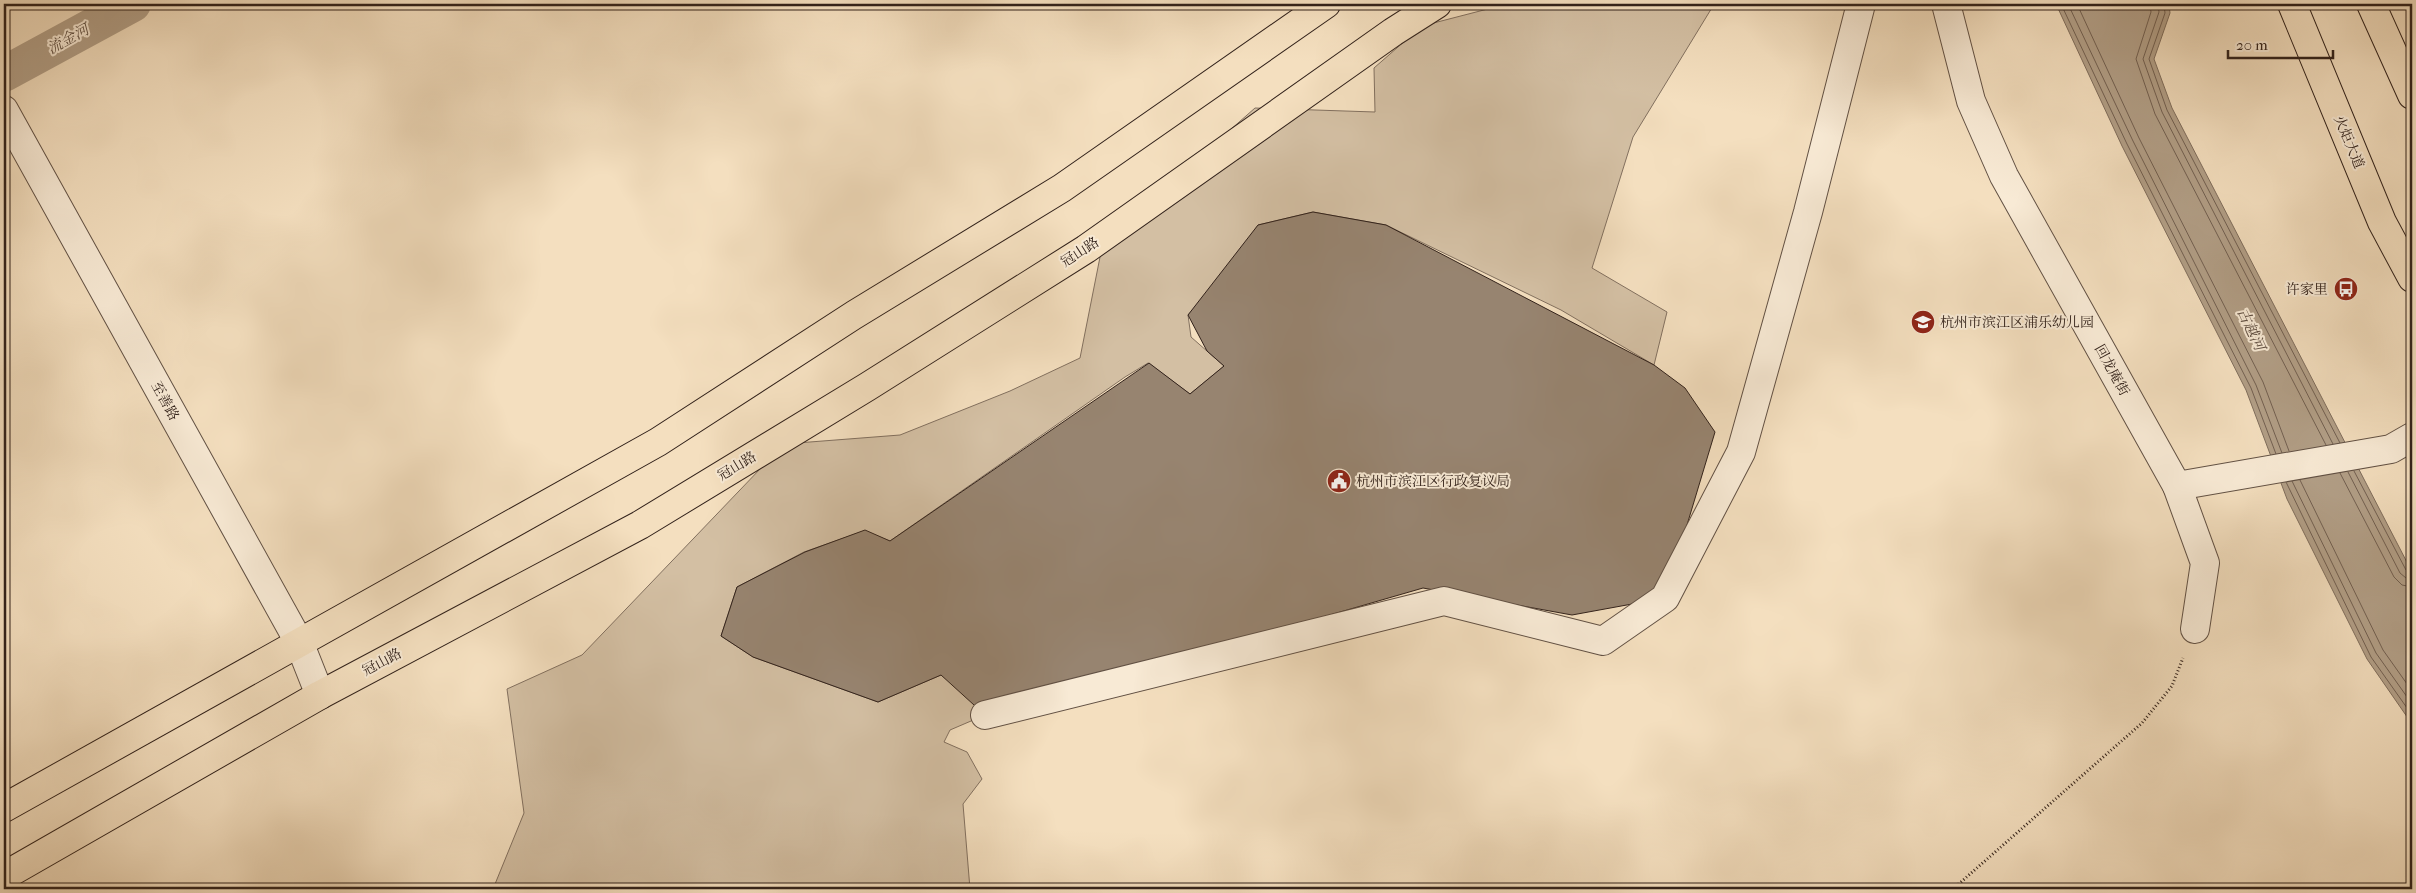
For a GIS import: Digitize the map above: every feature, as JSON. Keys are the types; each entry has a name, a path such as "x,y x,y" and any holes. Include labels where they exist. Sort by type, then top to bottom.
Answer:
{"main road":[{"path":"4,808 658,442 854,315 1062,188 1326,4"},
{"name":"冠山路","path":"4,876 320,695 640,525 867,387 1086,249 1385,37 1437,4"},
{"name":"火炬大道","path":"2292,4 2382,222 2412,278"},
{"path":"2370,4 2412,95"}],"street":[{"path":"984,715 1444,601 1603,641 1666,598 1741,452 1808,212 1861,4"},
{"name":"回龙庵街","path":"1946,4 1971,101 2004,176 2177,486 2205,563 2195,629"},
{"name":"至善路","path":"4,110 299,642 320,695"},
{"path":"2177,486 2402,443"}],"path":[{"path":"1953,889 2142,723 2172,686 2195,629"}],"shaded area":[{"path":"1507,4 1711,4 1713,6 1633,137 1592,268 1667,312 1654,365 1561,310 1386,225 1313,212 1258,225 1227,272 1188,315 1191,337 1224,366 1190,394 1148,363 1125,377 890,541 864,531 804,552 737,587 721,636 753,657 878,702 941,675 962,687 985,715 950,730 944,742 967,752 982,779 963,804 970,889 493,889 524,813 507,689 582,655 784,444 900,435 1010,391 1080,358 1103,242 1255,108 1375,112 1374,68 1422,26"}],"water":[{"name":"古越河","path":"2056,4 2169,4 2170,13 2154,59 2172,108 2412,572 2412,724 2367,659 2287,499 2246,390 2122,146"}],"building":[{"name":"杭州市滨江区行政复议局","path":"1313,212 1386,225 1654,365 1685,388 1715,432 1665,598 1572,615 1423,588 985,715 941,675 878,702 753,657 721,636 737,587 805,552 865,530 890,541 1149,363 1190,394 1224,366 1207,351 1188,315 1258,225"}],"waterway":[{"name":"流金河","path":"4,74 133,4"}],"place":[{"name":"许家里","path":"2346,289"},
{"name":"杭州市滨江区浦乐幼儿园","path":"1923,322"},
{"name":"杭州市滨江区行政复议局","path":"1339,481"}]}
